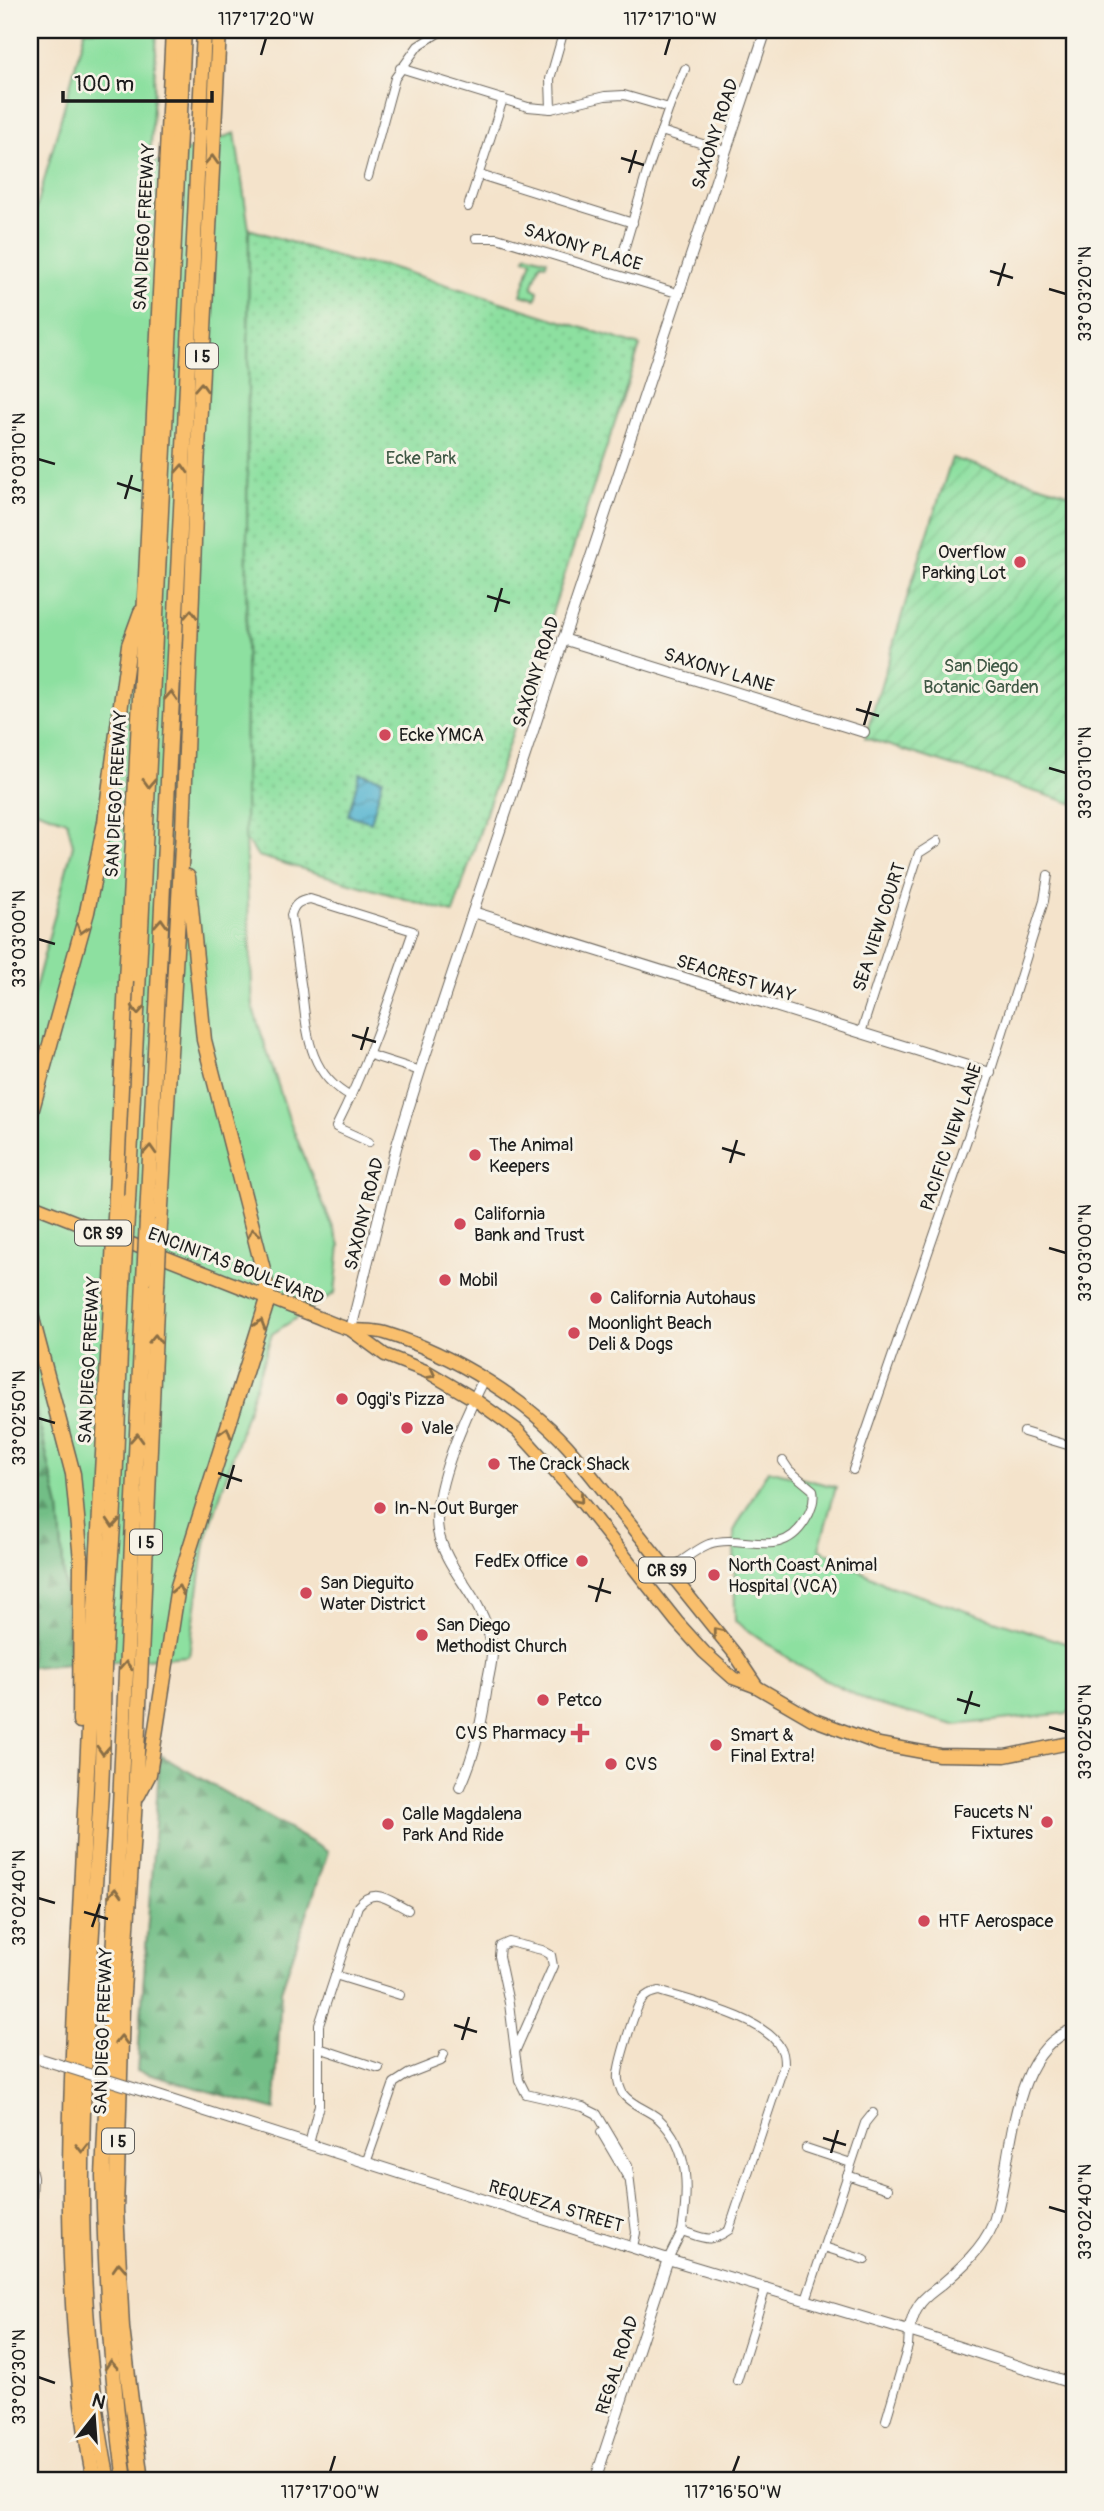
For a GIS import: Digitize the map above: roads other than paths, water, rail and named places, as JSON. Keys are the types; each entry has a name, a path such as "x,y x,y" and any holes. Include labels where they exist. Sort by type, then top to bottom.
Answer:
{"highway":[{"name":"SAN DIEGO FREEWAY","path":"94,2481 76,2356 68,2206 71,2064 117,1282 126,981 173,30"},
{"path":"108,2481 90,2361 82,2218 82,2106 114,1507 117,1282 128,1201 184,30"},
{"path":"154,1221 204,30"},
{"name":"SAN DIEGO FREEWAY","path":"141,2481 122,2328 116,2210 122,2008 135,1799 151,1282 183,831 196,489 219,30"},
{"path":"30,1115 86,912 106,822 129,645 146,598"},
{"path":"135,1799 149,1774 178,1586 268,1299 204,1040 183,831"},
{"path":"125,2481 113,2393 106,2296 103,2176 151,1282"},
{"path":"30,1311 72,1474 81,1560 79,1922"}],"main road":[{"name":"ENCINITAS BOULEVARD","path":"30,1204 268,1299 351,1329 383,1332 421,1346 484,1379 522,1404 559,1436 735,1654 757,1688"},
{"name":"ENCINITAS BOULEVARD","path":"351,1329 385,1354 428,1372 474,1399 517,1430 546,1460 704,1652 733,1678 757,1688 812,1719 879,1744 939,1755 1005,1756 1074,1742"}],"street":[{"path":"368,177 400,68 418,46 443,30"},
{"path":"551,109 550,79 564,30"},
{"name":"SAXONY ROAD","path":"351,1329 396,1149 420,1071 765,30"},
{"path":"400,68 528,107 551,109 605,96 624,95 669,108"},
{"path":"621,260 660,131 685,69"},
{"path":"468,207 503,99"},
{"path":"660,131 725,151"},
{"path":"480,175 633,222"},
{"name":"SAXONY PLACE","path":"476,238 497,238 680,293"},
{"name":"SAXONY LANE","path":"563,639 864,732"},
{"name":"SEA VIEW COURT","path":"861,1033 919,853 938,841"},
{"name":"PACIFIC VIEW LANE","path":"853,1470 990,1073 1044,901 1048,875"},
{"path":"351,1097 325,1076 309,1045 291,915 294,907 303,900 413,931 370,1055 351,1097 336,1127 369,1142"},
{"name":"SEACREST WAY","path":"473,912 990,1073"},
{"path":"370,1055 420,1071"},
{"path":"460,1787 479,1731 492,1650 489,1630 477,1605 452,1568 438,1532 438,1512 443,1480 484,1379"},
{"path":"1024,1432 1074,1447"},
{"path":"668,1571 711,1544 776,1543 799,1530 811,1509 813,1490 783,1461"},
{"path":"309,2144 319,2105 319,2025 358,1906 365,1897 377,1895 408,1910"},
{"path":"514,2052 553,1966 551,1955 542,1950 509,1942 500,1946 499,1956 509,2003 514,2052 519,2080 526,2094 583,2107 597,2114 628,2166 636,2233 633,2247"},
{"path":"335,1975 400,1995"},
{"path":"668,2259 682,2231 687,2197 682,2158 670,2133 659,2119 623,2094 617,2077 622,2053 640,2002 648,1994 659,1991 739,2016 770,2035 782,2049 784,2065 729,2230 715,2239 682,2231"},
{"path":"886,2420 919,2304 955,2274 982,2245 989,2231 1002,2196 1017,2102 1032,2067 1049,2046 1065,2032 1074,2029"},
{"path":"319,2049 379,2068"},
{"path":"366,2163 394,2083 408,2074 441,2062 444,2054"},
{"name":"REQUEZA STREET","path":"30,2056 668,2259 1074,2384"},
{"path":"806,2300 865,2123 873,2113"},
{"path":"806,2148 851,2163"},
{"path":"30,2168 30,2214"},
{"path":"847,2175 888,2189"},
{"path":"824,2247 865,2260"},
{"name":"REGAL ROAD","path":"595,2481 668,2259"},
{"path":"737,2381 766,2287"}],"water":[{"path":"360,773 383,779 371,822 348,815"}],"place":[{"name":"Overflow Parking Lot","path":"1020,562"},
{"name":"Ecke YMCA","path":"385,735"},
{"name":"The Animal Keepers","path":"475,1155"},
{"name":"California Bank and Trust","path":"460,1224"},
{"name":"Mobil","path":"445,1280"},
{"name":"California Autohaus","path":"596,1298"},
{"name":"Moonlight Beach Deli & Dogs","path":"574,1333"},
{"name":"Oggi's Pizza","path":"342,1399"},
{"name":"Vale","path":"407,1428"},
{"name":"The Crack Shack","path":"494,1464"},
{"name":"In-N-Out Burger","path":"380,1508"},
{"name":"FedEx Office","path":"582,1561"},
{"name":"North Coast Animal Hospital (VCA)","path":"714,1575"},
{"name":"San Dieguito Water District","path":"306,1593"},
{"name":"San Diego Methodist Church","path":"422,1635"},
{"name":"Petco","path":"543,1700"},
{"name":"CVS Pharmacy","path":"580,1733"},
{"name":"Smart & Final Extra!","path":"716,1745"},
{"name":"CVS","path":"611,1764"},
{"name":"Faucets N' Fixtures","path":"1047,1822"},
{"name":"Calle Magdalena Park And Ride","path":"388,1824"},
{"name":"HTF Aerospace","path":"924,1921"}],"park label":[{"name":"Ecke Park","path":"421,458"},
{"name":"San Diego Botanic Garden","path":"981,676"}]}
